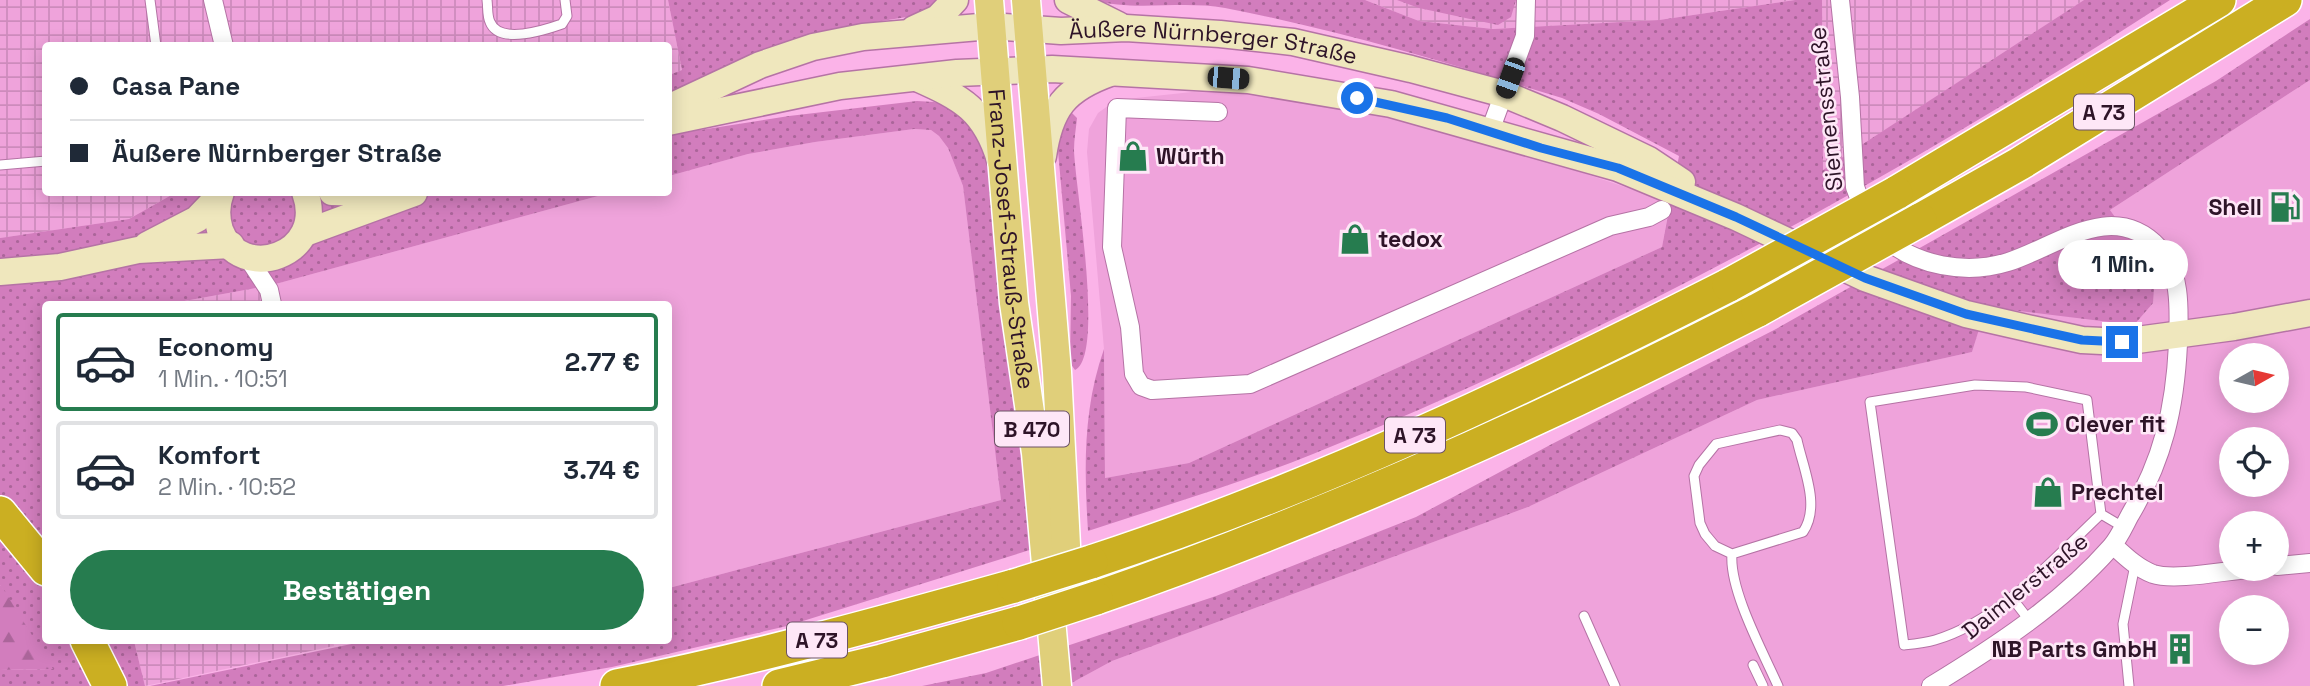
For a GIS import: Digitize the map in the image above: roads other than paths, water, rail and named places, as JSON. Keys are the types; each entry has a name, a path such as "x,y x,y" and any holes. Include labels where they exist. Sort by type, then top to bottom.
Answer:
{"highway":[{"name":"A 73","path":"617,686 693,671 797,645 1014,586 1179,532 1355,461 1543,377 1729,285 1896,193 2219,0"},
{"name":"A 73","path":"779,686 883,661 1019,623 1096,598 1276,532 1449,459 1614,382 1758,310 2030,157 2285,0"},
{"path":"0,513 42,564"},
{"path":"877,686 1000,645 1019,623"},
{"path":"89,644 110,686"}],"main road":[{"path":"907,33 938,18 955,0"},
{"path":"1068,0 1126,28"},
{"name":"Äußere Nürnberger Straße","path":"672,106 760,65 813,47 863,37 907,33 990,13 1027,14 1061,31 1126,28 1220,34 1293,42 1504,94 1562,118 1649,160 1736,217"},
{"name":"Franz-Josef-Strauß-Straße","path":"990,13 1014,303 1036,453 1056,686"},
{"name":"Franz-Josef-Strauß-Straße","path":"1027,14 1057,372 1064,539 1075,686"},
{"name":"Äußere Nürnberger Straße","path":"672,121 840,86 995,71 1115,71 1248,80 1391,104 1618,168 1736,217 1865,278 1966,314 2082,340 2122,342 2310,313"},
{"path":"1041,170 1047,130 1057,107 1087,81 1115,71"},
{"path":"916,77 949,92 971,107 988,131 1003,173"},
{"path":"138,250 197,219 218,196"},
{"path":"219,196 216,209 222,235 238,250"},
{"path":"305,233 310,207 306,196"},
{"path":"0,272 60,267 138,250 238,250 265,259 284,254 305,233 407,196"}],"street":[{"path":"212,0 223,42"},
{"path":"1490,131 1525,36 1526,0"},
{"name":"Siemensstraße","path":"1840,0 1856,187 1868,224 1893,246 1923,260 1937,266 1965,267 2008,262 2074,233 2095,227 2134,230 2161,249 2171,267 2176,283 2178,335"},
{"path":"1218,112 1117,108 1112,247 1130,327 1134,374 1141,386 1152,390 1250,384 1610,226 1649,217 1662,210"},
{"path":"238,250 271,297"},
{"path":"271,297 284,254"},
{"name":"Daimlerstraße","path":"1931,686 1995,646 2029,620 2073,585 2113,545 2155,469 2171,417 2178,335"},
{"name":"Daimlerstraße","path":"2113,545 2135,565 2155,575 2219,572"},
{"path":"2289,565 2310,563"}],"lane":[{"path":"150,0 155,42"},
{"path":"486,0 489,22 501,34 511,35 562,24 568,16 565,0"},
{"path":"0,165 42,161"},
{"path":"1975,385 2026,387 2087,400 2101,513 2012,598 1985,618 1936,640 1903,645 1870,402 1975,385"},
{"path":"1780,430 1792,433 1797,440 1811,502 1810,522 1804,532 1732,554 1715,546 1704,534 1694,476 1699,465 1716,444 1780,430"},
{"path":"2101,513 2123,527"},
{"path":"1732,554 1732,564 1745,611 1778,686"},
{"path":"2129,686 2123,624 2135,565"},
{"path":"2012,598 2029,620"},
{"path":"1584,615 1615,686"},
{"path":"1754,665 1763,686"}],"place":[{"name":"Würth","path":"1133,156"},
{"name":"Shell","path":"2285,207"},
{"name":"tedox","path":"1355,239"},
{"name":"Clever fit","path":"2042,424"},
{"name":"Prechtel","path":"2048,492"},
{"name":"NB Parts GmbH","path":"2180,649"}]}
